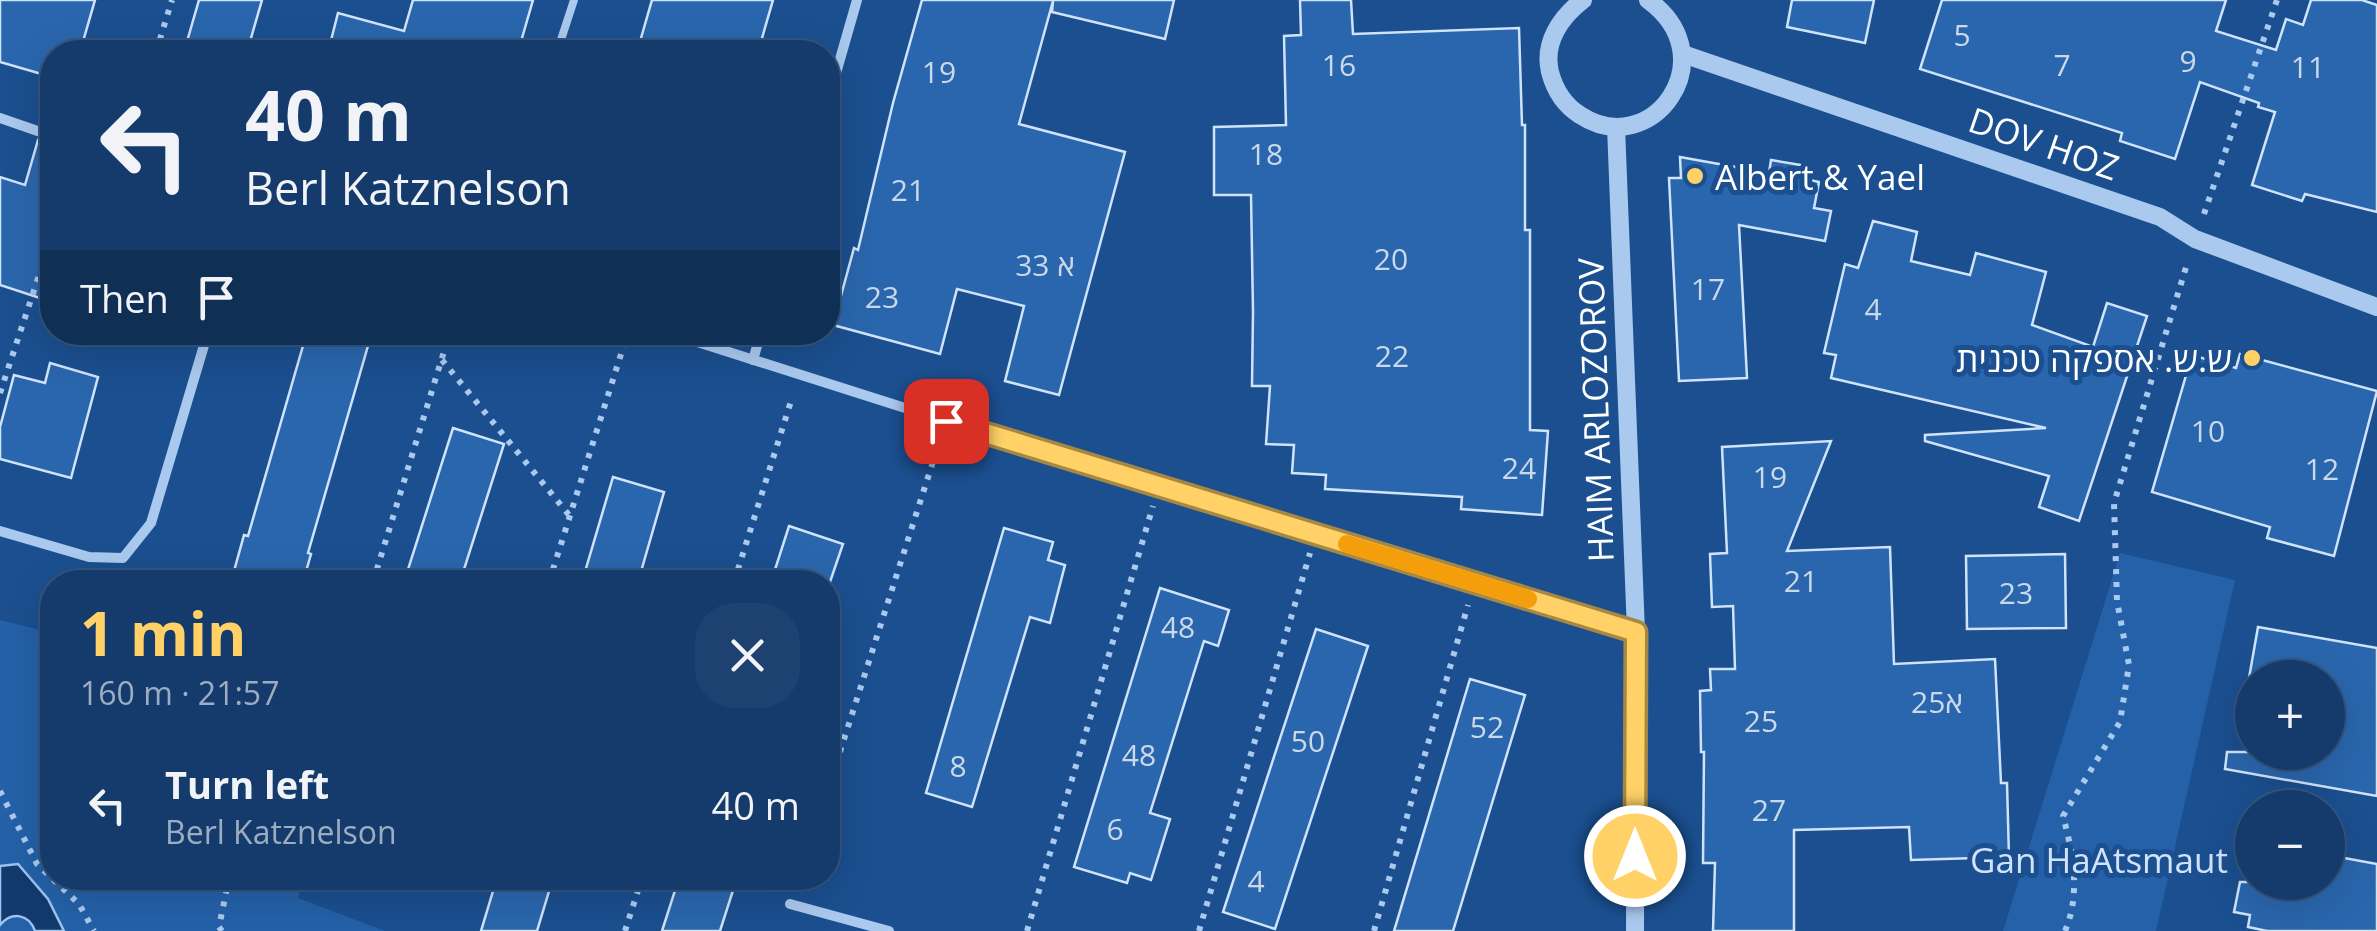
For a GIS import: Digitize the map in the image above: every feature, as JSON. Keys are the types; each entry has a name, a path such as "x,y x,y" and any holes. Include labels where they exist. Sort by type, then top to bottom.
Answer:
{"street":[{"path":"840,57 856,0"},
{"path":"1584,0 1566,14 1550,44 1549,67 1555,90 1569,108 1589,121 1616,126 1640,122 1659,110 1674,92 1682,70 1683,54 1677,32 1664,12 1648,0"},
{"name":"DOV HOZ","path":"1683,54 2160,217 2195,239 2377,308"},
{"path":"0,118 40,132"},
{"name":"HAIM ARLOZOROV","path":"1616,126 1636,632 1635,931"},
{"path":"0,531 89,557 123,558 151,523 204,345"},
{"path":"706,345 1636,632"},
{"path":"753,360 757,345"},
{"path":"790,904 888,931"}],"lane":[{"path":"561,40 574,0"}],"path":[{"path":"160,40 172,0"},
{"path":"2065,931 2073,914 2074,856 2063,816 2120,722 2128,665 2117,601 2114,503 2195,239 2277,0"},
{"path":"0,393 40,272"},
{"path":"377,570 446,345"},
{"path":"552,570 624,345"},
{"path":"442,360 570,516"},
{"path":"738,570 800,375"},
{"path":"840,752 946,421"},
{"path":"1027,931 1158,486"},
{"path":"1199,931 1316,534"},
{"path":"1374,931 1474,582"},
{"path":"0,791 40,867"},
{"path":"64,890 78,904 94,931"},
{"path":"222,931 219,927 227,890"},
{"path":"625,931 638,890"}],"green space":[{"name":"Gan HaAtsmaut","path":"2120,553 2235,580 2156,931 2003,931"},
{"path":"0,620 40,630 40,890 300,890 298,898 385,931 0,931"}],"shaded area":[{"path":"18,864 48,899 64,931 35,931 20,916 0,925 0,866"}],"building":[{"path":"0,0 95,0 83,40 40,40 40,74 0,62"},
{"path":"199,0 262,0 250,40 187,40"},
{"path":"413,0 533,0 521,40 331,40 338,13 404,31"},
{"path":"652,0 773,0 761,40 640,40"},
{"path":"922,0 1174,0 1165,39 1052,12 1053,1 1019,124 1125,152 1059,395 1005,381 1024,306 957,289 940,354 840,327 840,299 854,248 858,250"},
{"path":"1300,0 1351,0 1353,34 1519,28 1525,125 1525,230 1530,230 1530,430 1548,431 1542,515 1461,509 1462,497 1325,489 1326,475 1292,473 1294,445 1266,444 1270,386 1252,386 1251,195 1214,195 1214,127 1286,125 1284,36 1301,35"},
{"path":"1792,0 1874,0 1865,43 1787,27"},
{"path":"1942,0 2226,0 2216,31 2276,50 2286,19 2303,25 2311,0 2362,0 2377,5 2377,212 2305,194 2302,201 2252,185 2275,112 2200,82 2175,159 2120,141 2122,133 1920,69"},
{"path":"38,140 40,298 0,285 0,177 25,185"},
{"path":"1680,157 1769,173 1771,160 1807,166 1805,179 1819,182 1814,208 1831,211 1825,241 1739,225 1747,378 1679,381 1669,178 1681,178"},
{"path":"1873,221 1917,232 1911,261 1970,275 1976,253 2046,272 2032,325 2093,347 2107,303 2147,316 2079,521 2039,507 2049,476 1925,441 1925,435 2046,428 1831,378 1836,355 1824,353 1845,264 1858,268"},
{"path":"303,345 368,345 306,570 234,570 244,535 248,536"},
{"path":"2240,354 2377,391 2334,556 2267,538 2270,527 2152,492 2192,355 2236,368"},
{"path":"50,363 98,377 71,478 0,459 0,427 14,375 45,383"},
{"path":"453,428 504,444 464,570 408,570"},
{"path":"1831,441 1787,551 1890,547 1894,664 1995,659 2001,783 2007,783 2009,857 1911,860 1909,827 1794,830 1794,931 1713,931 1715,863 1703,863 1700,691 1711,690 1710,669 1735,669 1733,606 1712,607 1710,554 1727,553 1722,447"},
{"path":"613,477 664,492 641,570 586,570"},
{"path":"789,526 843,544 834,570 775,570"},
{"path":"1004,528 1053,542 1048,560 1065,565 1050,623 1030,617 972,807 926,793"},
{"path":"2065,554 2066,628 1967,629 1966,556"},
{"path":"1160,588 1229,610 1218,646 1204,641 1150,813 1170,819 1151,880 1130,873 1127,883 1074,867"},
{"path":"2258,627 2377,648 2377,796 2225,769 2227,752 2235,752 2235,770 2345,770 2345,660 2252,660"},
{"path":"1316,629 1368,646 1275,929 1223,912"},
{"path":"1470,679 1525,695 1453,931 1394,931"},
{"path":"2345,858 2377,864 2377,931 2267,931 2248,927 2250,915 2234,912 2236,900 2345,900"},
{"path":"493,890 549,890 537,931 481,931"},
{"path":"675,890 733,890 720,931 662,931"}],"slow traffic":[{"path":"1347,544 1528,599"}],"place":[{"name":"Albert & Yael","path":"1695,176"},
{"name":"ש.ש. אספקה טכנית","path":"2252,358"}],"route":[{"path":"946,421 1636,632 1635,856"}]}
